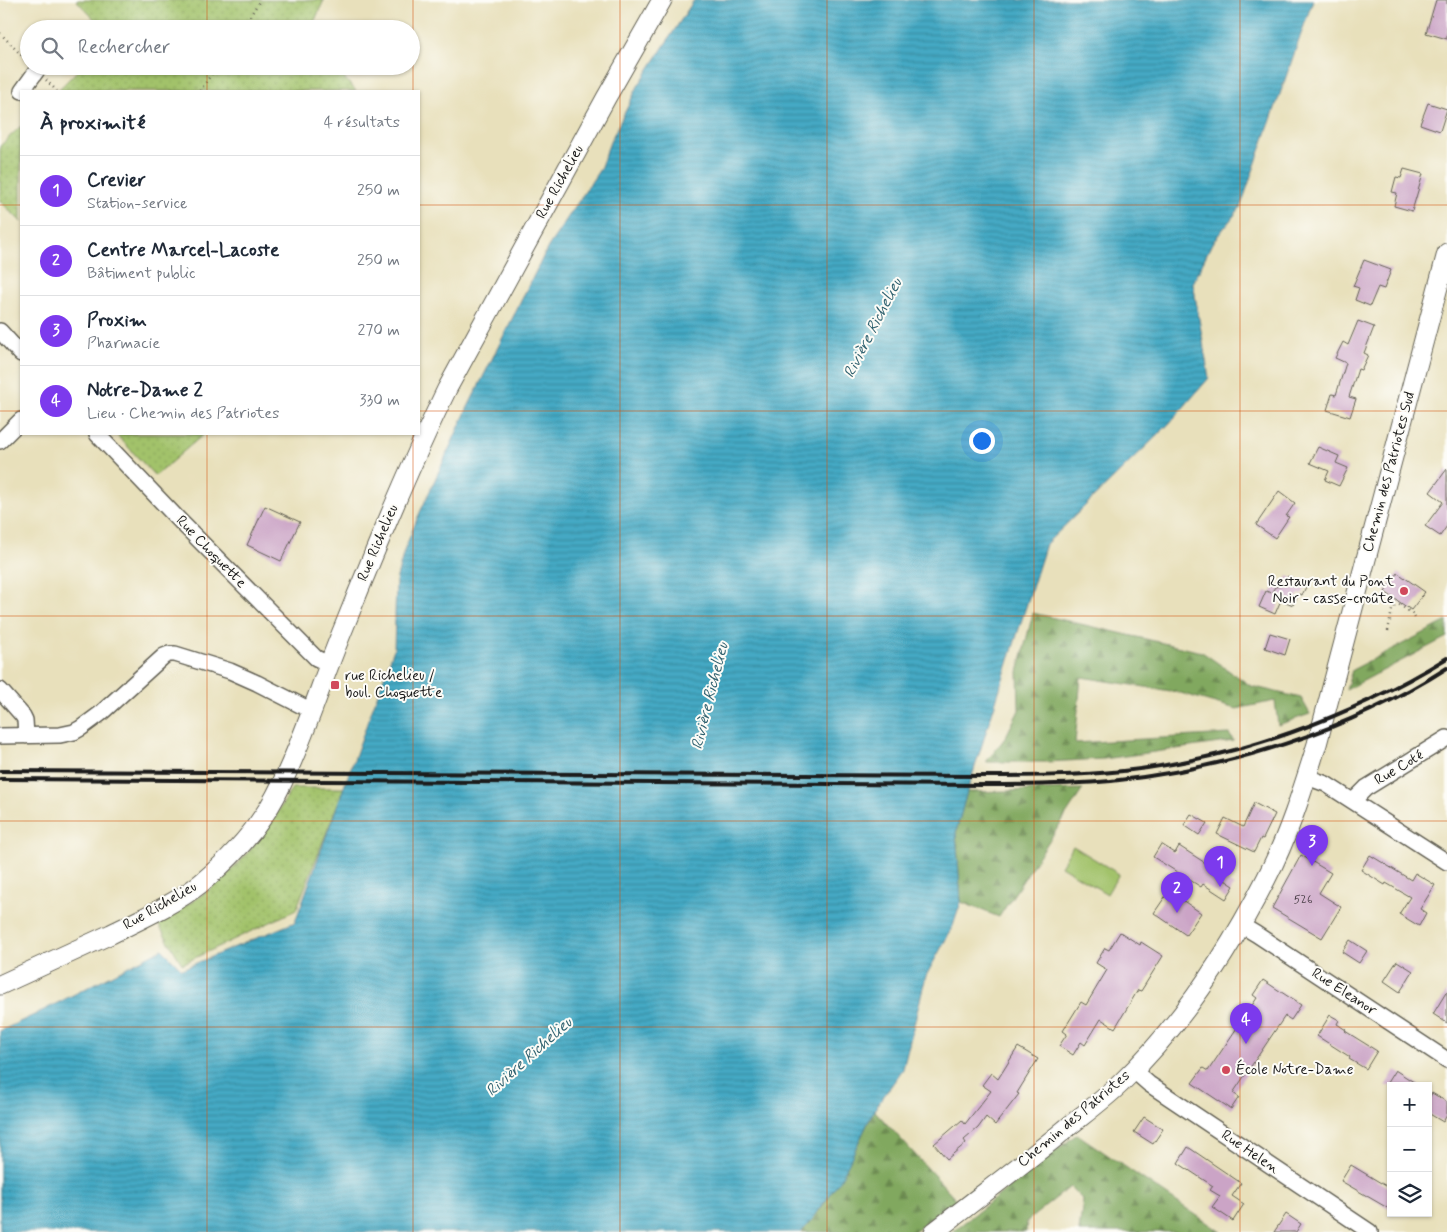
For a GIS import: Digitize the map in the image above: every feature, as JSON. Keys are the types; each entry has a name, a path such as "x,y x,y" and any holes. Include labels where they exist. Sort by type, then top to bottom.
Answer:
{"main road":[{"name":"Rue Richelieu","path":"0,984 162,908 199,884 226,861 263,817 274,799 303,735 391,512 447,389 606,98 662,0"},
{"name":"Chemin des Patriotes Sud","path":"1307,778 1447,253"},
{"name":"Chemin des Patriotes","path":"934,1232 1104,1098 1133,1070 1168,1031 1203,985 1241,925 1271,869 1307,778"}],"street":[{"path":"23,90 39,75"},
{"path":"0,331 20,353"},
{"path":"0,441 20,421"},
{"name":"Rue Choquette","path":"98,435 316,658 330,664"},
{"path":"0,736 60,735 74,732 100,714 166,654 172,653 230,671 312,711"},
{"path":"0,690 23,716 26,736"},
{"name":"Rue Coté","path":"1354,801 1366,788 1447,738"},
{"path":"1307,778 1326,784 1447,862"},
{"name":"Rue Eleanor","path":"1241,925 1447,1060"},
{"name":"Rue Helen","path":"1133,1070 1149,1084 1370,1232"}],"path":[{"path":"248,20 260,0"},
{"path":"0,33 20,53"},
{"path":"44,75 56,90"},
{"path":"201,90 211,75"},
{"path":"1388,631 1392,610 1398,602 1413,614 1415,618"}],"green space":[{"path":"76,0 324,0 315,20 95,20"},
{"path":"73,75 341,75 355,90 58,90"},
{"path":"20,127 20,221 0,201 0,146"},
{"path":"117,435 203,435 155,476"},
{"path":"1033,613 1202,652 1251,686 1301,698 1310,714 1278,725 1275,701 1236,709 1177,692 1081,677 1075,743 1229,734 1234,741 1104,759 1046,762 986,762 1005,738 1019,710 1018,672"},
{"path":"1447,621 1447,637 1346,690 1352,670"},
{"path":"292,788 344,788 296,910 182,964 157,922 203,894 234,868 266,830"},
{"path":"1083,789 999,917 961,902 956,832 967,792"},
{"path":"1073,846 1119,874 1107,894 1061,866"},
{"path":"874,1110 956,1199 913,1232 801,1232 813,1219 833,1190"},
{"path":"1077,1134 1221,1232 1079,1232 1083,1200 1070,1187 1027,1221 1026,1232 952,1232"}],"water":[{"name":"Rivière Richelieu","path":"694,0 1313,0 1240,208 1212,243 1193,283 1209,378 1168,425 1046,544 956,832 961,902 953,926 926,976 903,1069 874,1110 841,1179 809,1224 801,1232 0,1232 0,1031 162,949 182,969 295,922 394,649 396,581 404,551 417,519 468,407 548,247 600,169 610,142 638,86"}],"building":[{"path":"1436,0 1447,0 1447,39 1426,33"},
{"path":"1428,103 1447,109 1440,131 1420,124"},
{"path":"1404,169 1423,174 1412,211 1394,206 1397,193 1392,192 1396,177 1401,178"},
{"path":"1364,260 1391,270 1384,289 1378,287 1370,306 1355,300 1359,288 1353,286"},
{"path":"1358,321 1374,327 1364,353 1368,355 1361,370 1358,369 1349,397 1356,399 1350,417 1327,410 1332,394 1336,395 1346,363 1335,358 1343,342 1348,345"},
{"path":"1318,447 1339,456 1336,463 1348,468 1339,486 1325,480 1329,471 1310,463"},
{"path":"1447,469 1447,526 1440,536 1425,526 1443,502 1430,492"},
{"path":"1279,491 1295,503 1286,516 1289,517 1275,538 1256,525"},
{"path":"265,506 300,522 281,561 247,545"},
{"path":"1398,573 1425,592 1411,610 1385,592"},
{"path":"1288,576 1307,585 1302,595 1299,594 1293,605 1281,600 1275,614 1259,607 1266,591 1271,593 1275,587 1284,585"},
{"path":"1270,633 1290,639 1285,655 1265,648"},
{"path":"1254,803 1275,814 1263,839 1261,838 1254,852 1217,834 1225,818 1243,827"},
{"path":"1191,814 1207,823 1199,835 1184,825"},
{"path":"1161,844 1175,853 1179,846 1213,868 1211,871 1234,886 1226,899 1203,884 1201,887 1153,857"},
{"path":"1301,855 1331,873 1319,893 1341,907 1322,938 1272,908"},
{"path":"1370,855 1411,880 1415,873 1435,885 1420,909 1426,913 1419,926 1399,914 1410,897 1386,883 1385,885 1361,870"},
{"path":"1169,891 1201,913 1186,935 1154,913"},
{"path":"1120,932 1140,945 1141,942 1163,956 1141,991 1138,990 1115,1028 1101,1019 1085,1045 1081,1042 1073,1055 1059,1046 1067,1034 1063,1031 1081,1002 1086,1005 1107,970 1096,963 1105,948 1109,950"},
{"path":"1350,940 1367,951 1359,963 1342,952"},
{"path":"1397,961 1413,971 1400,992 1384,981"},
{"path":"1263,980 1301,1005 1291,1020 1285,1016 1233,1093 1239,1097 1231,1109 1192,1083 1203,1068 1208,1071 1257,998 1253,995"},
{"path":"1447,991 1447,1023 1433,1014"},
{"path":"1330,1015 1339,1020 1337,1024 1345,1031 1377,1051 1366,1069 1317,1036"},
{"path":"1018,1047 1038,1059 1017,1093 1019,1094 995,1125 986,1117 978,1128 964,1140 966,1143 947,1159 934,1144 962,1120 965,1124 991,1091 982,1085 991,1073 998,1079"},
{"path":"1395,1070 1414,1082 1388,1082"},
{"path":"1432,1093 1447,1102 1447,1115 1443,1122 1432,1115"},
{"path":"1144,1117 1163,1129 1153,1144 1134,1132"},
{"path":"1188,1147 1241,1183 1232,1196 1244,1204 1233,1221 1212,1207 1220,1196 1210,1190 1213,1186 1178,1163"},
{"path":"1351,1165 1387,1187 1387,1208 1341,1181"},
{"path":"1286,1214 1301,1224 1296,1232 1274,1232"}],"railway":[{"path":"0,771 982,776 1105,773 1166,765 1250,746 1331,717 1410,680 1447,658"},
{"path":"0,779 982,785 1111,781 1199,767 1286,744 1369,711 1447,668"}],"place":[{"name":"Restaurant du Pont Noir - casse-croûte","path":"1404,591"},
{"name":"rue Richelieu / boul. Choquette","path":"335,685"},
{"name":"Proxim","path":"1312,866"},
{"name":"Crevier","path":"1220,887"},
{"name":"Centre Marcel-Lacoste","path":"1177,913"},
{"name":"Notre-Dame 2","path":"1246,1044"},
{"name":"École Notre-Dame","path":"1226,1070"}]}
